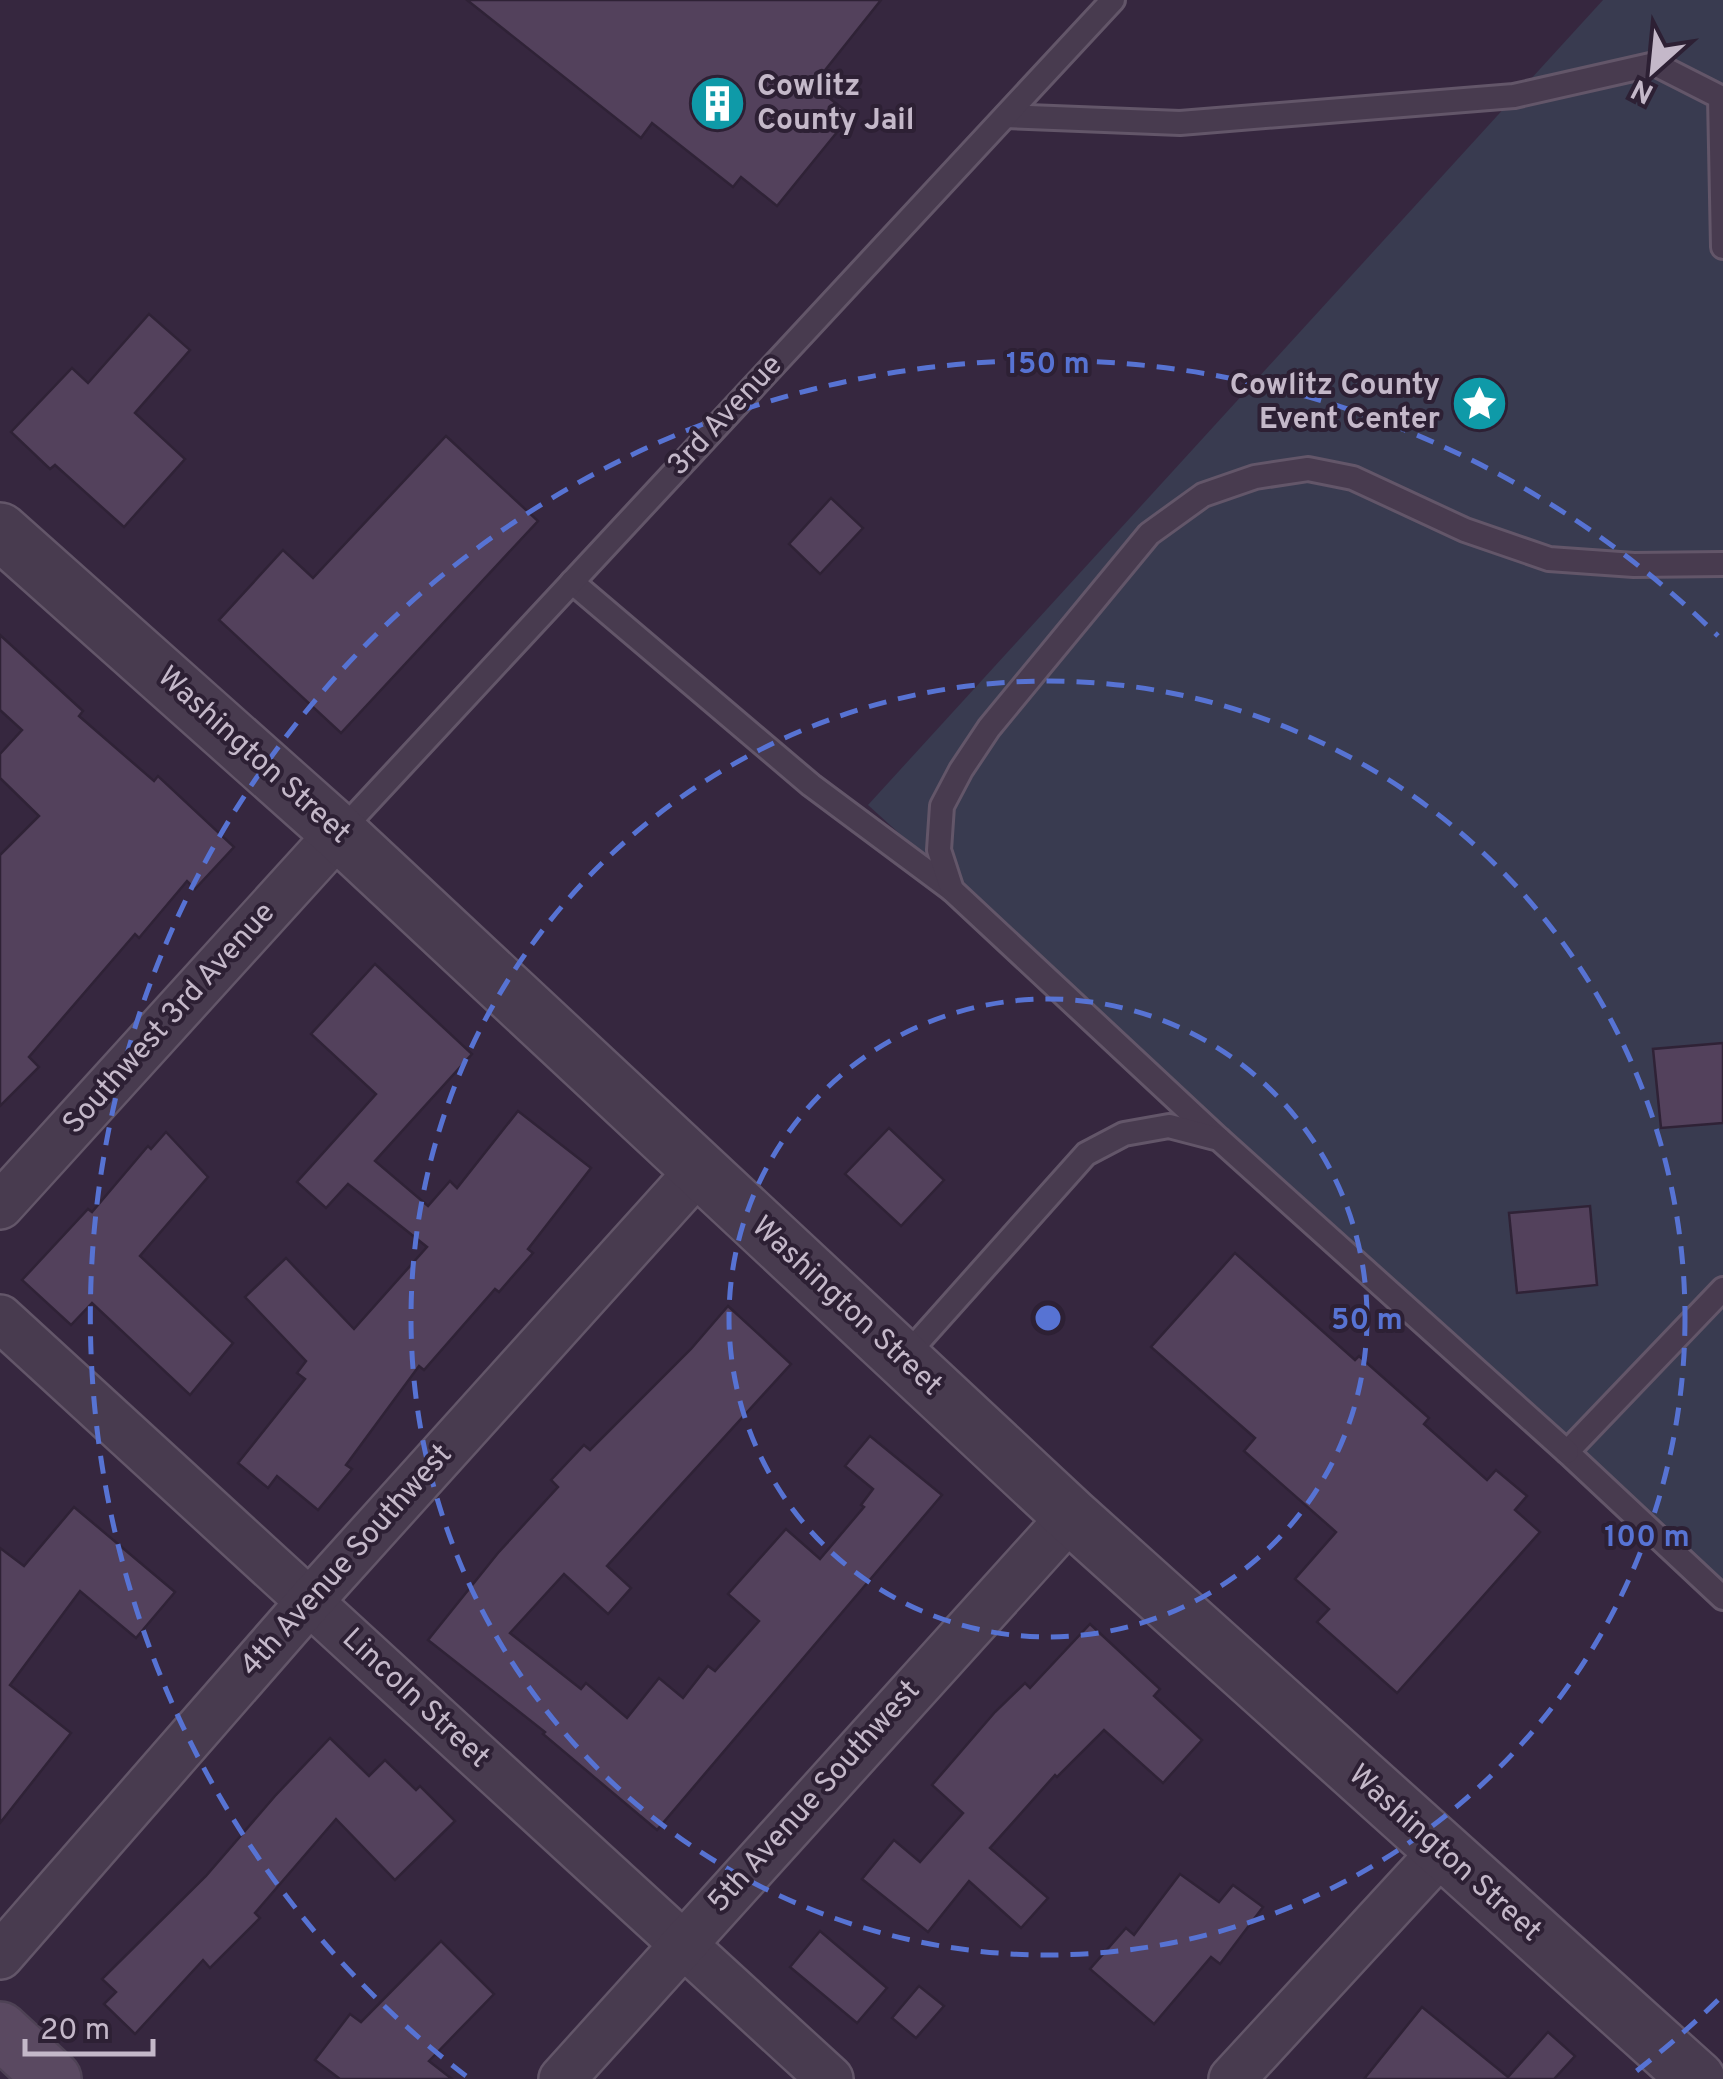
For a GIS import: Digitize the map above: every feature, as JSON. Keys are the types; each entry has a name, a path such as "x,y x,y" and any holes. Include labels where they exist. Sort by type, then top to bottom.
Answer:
{"main road":[{"path":"0,2030 53,2079"}],"street":[{"name":"Washington Street","path":"0,530 339,833 1071,1516 1696,2079"},
{"name":"Southwest 3rd Avenue","path":"0,1206 339,833"},
{"name":"4th Avenue Southwest","path":"0,1956 310,1601 698,1171"},
{"name":"Lincoln Street","path":"0,1318 830,2079"},
{"name":"5th Avenue Southwest","path":"562,2079 1071,1516"},
{"path":"1232,2079 1441,1852"}],"lane":[{"name":"3rd Avenue","path":"339,833 1114,0"},
{"path":"1006,116 1180,124 1514,96 1655,64 1720,96 1722,246"},
{"path":"952,890 939,850 942,806 961,770 989,728 1149,534 1203,495 1255,476 1308,469 1353,478 1465,530 1549,558 1634,565 1723,564"},
{"path":"572,582 812,786 952,890 1218,1139 1567,1452 1723,1598"},
{"path":"902,1360 1086,1154 1124,1134 1169,1126 1218,1139"},
{"path":"1567,1452 1723,1289"}],"shaded area":[{"name":"Cowlitz County Event Center","path":"1603,0 1723,0 1723,1585 868,805"}],"building":[{"name":"Cowlitz County Jail","path":"467,0 881,0 822,74 833,82 824,94 851,115 777,206 741,177 733,187 652,123 641,138"},
{"path":"149,314 190,350 135,413 185,459 124,527 55,465 50,469 11,432 72,368 88,383"},
{"path":"446,436 538,521 341,733 219,620 283,550 313,578"},
{"path":"831,498 863,528 820,574 789,544"},
{"path":"0,635 83,711 79,716 154,781 158,776 234,847 195,889 187,881 139,938 135,934 29,1057 39,1067 0,1106 0,855 39,816 0,778 0,754 22,730 0,710"},
{"path":"375,964 472,1054 375,1161 428,1206 450,1181 457,1188 518,1111 591,1168 528,1249 533,1253 499,1292 495,1289 424,1370 419,1366 346,1465 352,1469 318,1510 277,1476 268,1488 238,1463 305,1379 297,1373 306,1361 245,1297 286,1258 354,1329 427,1247 348,1184 326,1208 297,1182 376,1094 311,1034"},
{"path":"1723,1043 1723,1123 1661,1128 1653,1049"},
{"path":"889,1128 944,1180 901,1226 845,1174"},
{"path":"166,1132 208,1177 140,1256 233,1343 190,1395 92,1303 71,1325 22,1280 88,1209 92,1212 148,1146 151,1149"},
{"path":"1590,1206 1597,1285 1517,1293 1509,1213"},
{"path":"1235,1253 1355,1360 1359,1356 1429,1418 1424,1424 1487,1480 1496,1470 1527,1496 1515,1510 1540,1532 1397,1693 1317,1622 1329,1609 1295,1579 1336,1532 1244,1451 1255,1438 1151,1347"},
{"path":"728,1306 791,1364 607,1566 631,1588 608,1614 564,1574 510,1633 581,1689 586,1683 627,1718 659,1678 683,1698 708,1666 715,1671 759,1621 728,1594 786,1529 820,1559 864,1507 861,1505 873,1489 845,1466 870,1436 942,1495 657,1830 545,1732 428,1640 558,1487 551,1480 584,1445 590,1450 691,1349"},
{"path":"74,1507 175,1592 136,1638 80,1591 10,1685 71,1733 0,1823 0,1548 24,1566"},
{"path":"1090,1624 1160,1689 1154,1696 1202,1740 1163,1783 1104,1730 1055,1775 990,1848 1048,1898 1021,1928 969,1881 928,1932 862,1879 894,1840 920,1862 963,1813 932,1785 995,1712 1025,1683 1030,1688"},
{"path":"330,1738 369,1776 385,1760 416,1790 420,1786 455,1821 395,1880 336,1819 255,1913 260,1918 210,1968 203,1960 135,2034 104,2004 116,1992 102,1979 206,1876"},
{"path":"1180,1874 1219,1902 1233,1885 1263,1907 1220,1964 1211,1957 1154,2024 1090,1969 1126,1928 1134,1935"},
{"path":"820,1931 887,1988 857,2023 790,1967"},
{"path":"441,1941 494,1994 429,2061 452,2079 340,2079 315,2060 350,2014 361,2022"},
{"path":"919,1986 944,2006 916,2038 892,2018"},
{"path":"1422,2007 1508,2077 1548,2032 1575,2056 1554,2079 1364,2079"}],"place":[{"name":"Cowlitz County Jail","path":"718,104"},
{"name":"Cowlitz County Event Center","path":"1479,403"}]}
